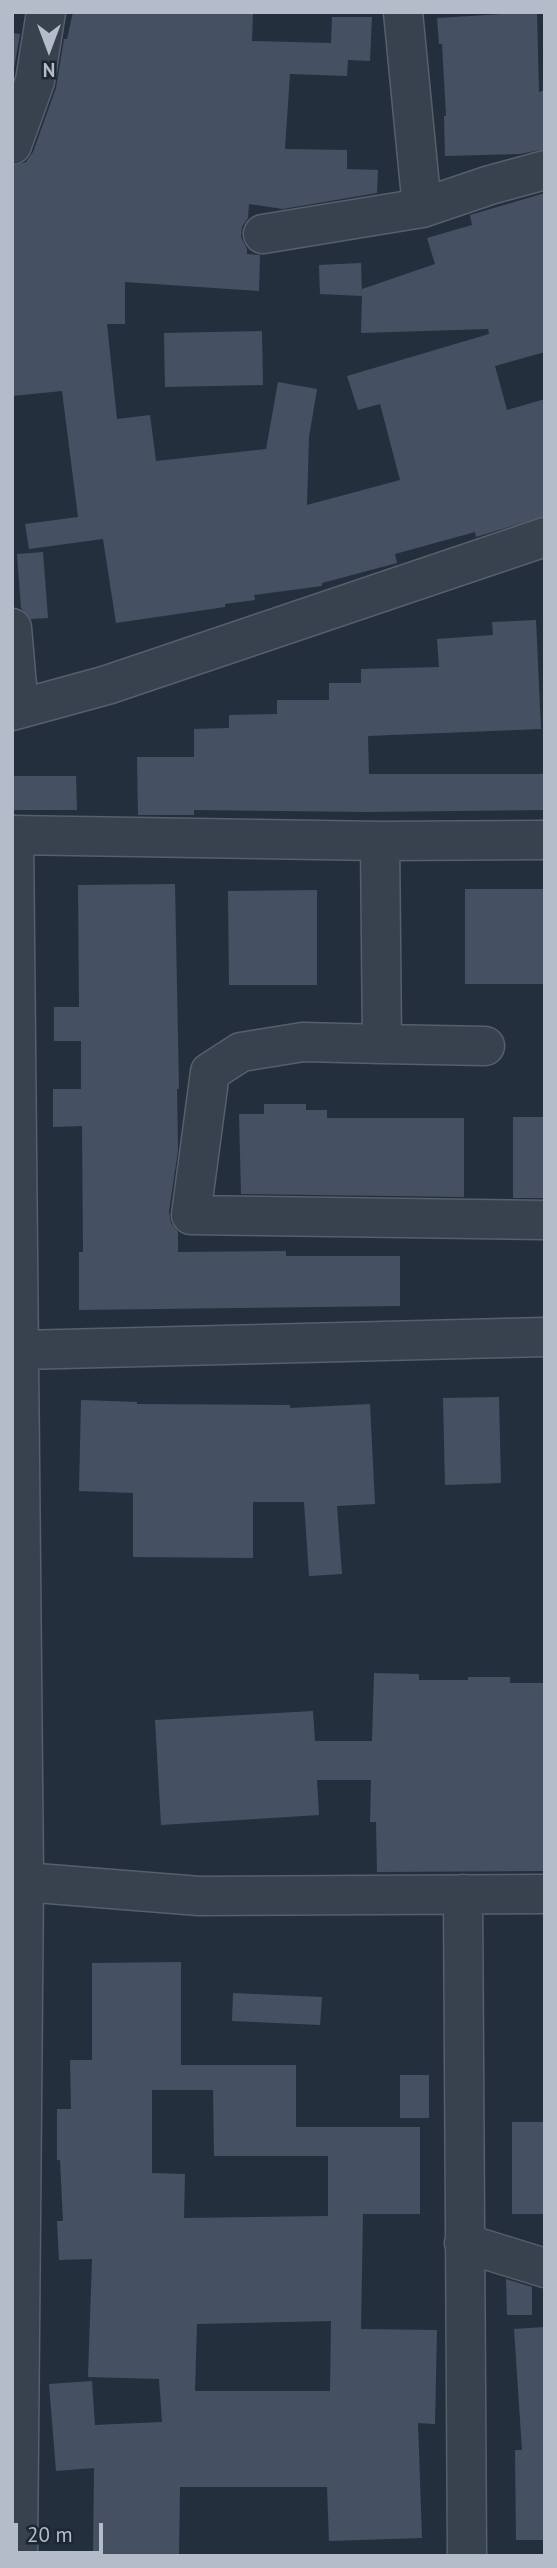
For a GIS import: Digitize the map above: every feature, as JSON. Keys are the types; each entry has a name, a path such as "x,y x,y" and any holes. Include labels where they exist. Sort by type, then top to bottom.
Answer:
{"street":[{"path":"12,145 35,81 46,12"},
{"path":"403,12 422,208"},
{"path":"263,234 422,208 491,184 545,170"},
{"path":"15,718 545,537"},
{"path":"15,718 122,704 545,564"},
{"path":"12,628 15,718"},
{"path":"18,2556 21,1350 13,835 380,841 545,840"},
{"path":"380,841 382,1044"},
{"path":"485,1046 303,1042 241,1052 210,1072 191,1215 545,1220"},
{"path":"21,1350 545,1338"},
{"path":"18,1880 200,1896 545,1894"},
{"path":"463,1894 467,2556"},
{"path":"464,2243 545,2268"}],"building":[{"path":"73,12 253,12 252,41 331,43 332,17 372,17 370,61 348,60 347,76 290,74 285,149 347,150 347,169 378,170 377,193 283,209 249,204 248,218 242,227 241,237 247,254 260,255 259,291 125,282 125,324 107,324 117,419 150,415 156,461 266,449 278,382 317,389 309,437 307,505 400,480 380,404 358,410 347,376 489,334 488,329 361,333 362,289 435,264 427,238 472,225 470,215 545,193 545,352 495,366 507,410 545,399 545,516 476,537 475,532 395,554 397,563 322,583 322,586 254,595 255,600 225,604 225,607 116,623 103,539 29,549 25,524 78,517 62,391 12,396 12,166 26,162 33,152 56,88 64,39 67,39"},
{"path":"537,12 539,92 545,90 545,149 520,154 445,156 442,44 439,44 437,18"},
{"path":"12,33 20,34 12,80"},
{"path":"361,263 362,296 320,294 319,265"},
{"path":"262,331 263,385 165,387 164,333"},
{"path":"43,552 48,618 31,619 21,608 17,554"},
{"path":"536,620 541,729 368,736 369,774 545,774 545,810 194,810 194,815 138,815 137,757 194,757 194,729 229,728 229,715 277,714 277,700 329,700 329,683 361,683 361,669 439,667 437,639 493,635 492,622"},
{"path":"12,776 76,776 77,810 12,810"},
{"path":"175,884 178,1150 169,1212 171,1223 178,1232 178,1252 286,1251 286,1256 400,1256 400,1306 79,1310 79,1252 83,1252 82,1126 53,1127 53,1089 81,1089 81,1041 54,1041 54,1007 79,1007 78,885"},
{"path":"465,889 545,889 545,984 465,984"},
{"path":"317,890 317,985 229,985 228,891"},
{"path":"264,1104 306,1104 306,1110 327,1110 327,1118 464,1118 464,1197 241,1194 239,1114 264,1114"},
{"path":"513,1117 545,1117 545,1198 513,1198"},
{"path":"499,1397 501,1483 445,1485 443,1398"},
{"path":"81,1400 137,1404 290,1405 290,1408 370,1404 375,1504 337,1506 342,1574 309,1576 304,1502 253,1502 253,1558 133,1557 133,1493 79,1491"},
{"path":"374,1673 419,1674 419,1680 510,1677 510,1683 545,1683 545,1871 377,1872 376,1822 370,1822 371,1780 317,1780 319,1815 161,1825 155,1720 313,1711 315,1741 372,1741"},
{"path":"181,1962 181,2065 296,2065 296,2127 420,2127 420,2214 363,2214 361,2329 437,2330 435,2424 418,2423 422,2538 329,2541 327,2487 180,2487 179,2556 93,2556 94,2468 56,2471 49,2384 92,2381 95,2425 162,2422 159,2379 88,2377 92,2259 59,2260 57,2221 63,2221 60,2160 57,2160 57,2109 71,2109 70,2060 92,2060 92,1963","holes":["152,2090 213,2090 214,2156 328,2156 328,2216 184,2218 185,2174 152,2173","331,2321 330,2391 195,2391 197,2324"]},
{"path":"233,1993 322,1997 320,2025 232,2021"},
{"path":"400,2075 429,2075 429,2118 400,2118"},
{"path":"512,2122 545,2122 545,2214 512,2214"},
{"path":"506,2279 532,2287 532,2315 507,2315"},
{"path":"545,2327 545,2540 516,2540 515,2450 522,2450 514,2329"}]}
